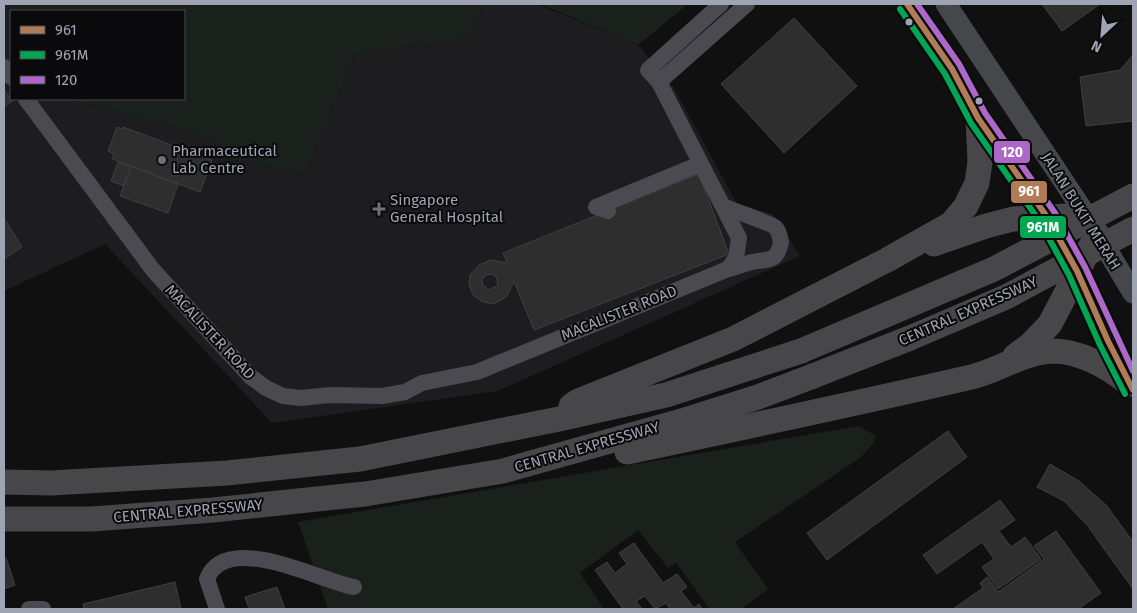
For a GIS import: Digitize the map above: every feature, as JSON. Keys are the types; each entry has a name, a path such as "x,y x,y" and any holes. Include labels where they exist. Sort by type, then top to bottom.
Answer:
{"highway":[{"path":"560,419 578,401 732,339 887,260 951,224 966,206 977,183 980,162 978,118"},
{"name":"CENTRAL EXPRESSWAY","path":"4,482 60,482 227,473 360,459 560,419 666,395 801,350 994,269 1133,196"},
{"path":"887,260 986,226 1013,219 1047,217 1091,224 1077,271 1050,324 1030,345 1003,365"},
{"name":"CENTRAL EXPRESSWAY","path":"4,520 92,519 213,510 365,494 503,471 685,420 758,397 813,376 910,338 1006,297 1133,229"},
{"path":"503,471 620,453 772,422 974,377 1034,353 1055,351 1077,355 1100,364 1131,387"}],"main road":[{"path":"907,4 952,69 978,118 1047,217 1077,271 1131,387"},
{"name":"JALAN BUKIT MERAH","path":"946,4 1091,224 1133,293"}],"street":[{"path":"721,4 648,70 659,82 723,206 742,253 754,262"},
{"path":"659,82 747,4"},
{"name":"MACALISTER ROAD","path":"27,100 153,270 251,377 266,388 283,396 301,398 330,395 382,396 405,392 422,383 477,372 728,269 754,262 768,261 774,257 781,242 776,228 723,206"},
{"path":"608,211 596,207 700,164"},
{"path":"728,269 736,258 739,242 746,226 759,221"},
{"path":"218,609 207,579 213,568 222,562 255,557 280,562 340,584 354,587"},
{"path":"29,609 42,609"}],"shaded area":[{"name":"Singapore General Hospital","path":"4,4 8,4 11,10 10,100 74,100 216,140 214,156 303,173 355,55 470,37 484,4 537,4 638,45 674,88 737,204 773,214 800,256 498,391 272,423 105,244 4,291"},
{"path":"8,4 484,4 470,37 355,55 304,173 214,156 216,140 74,100 185,100 185,10 11,10"},
{"path":"540,4 688,4 638,45"},
{"path":"859,426 876,436 873,444 860,458 735,542 768,589 741,609 710,609 676,563 668,568 638,530 580,573 604,609 328,609 298,522"}],"building":[{"path":"1042,4 1100,4 1062,31"},
{"path":"794,18 857,86 784,153 721,84"},
{"path":"1133,55 1133,121 1086,126 1080,77 1120,70"},
{"path":"4,89 12,101 4,107"},
{"name":"Pharmaceutical Lab Centre","path":"117,127 122,129 123,127 212,160 200,192 112,159 114,154 108,151"},
{"path":"118,162 131,166 124,186 111,181"},
{"path":"131,166 178,184 168,213 120,196"},
{"path":"699,174 729,254 534,330 514,281 507,296 494,304 483,302 473,295 469,284 470,275 479,265 491,260 507,263 503,253","holes":["492,274 496,277 498,285 489,290 483,285 482,280 486,275"]},
{"path":"4,218 22,247 4,259"},
{"path":"948,431 967,457 827,560 807,533"},
{"path":"1050,464 1079,481 1107,506 1133,542 1133,589 1087,525 1064,501 1037,487"},
{"path":"1000,500 1015,520 999,531 1011,547 1025,537 1041,559 998,589 982,567 994,559 982,542 937,574 923,555"},
{"path":"1056,531 1101,593 1078,609 953,609 983,588 980,583 987,577 998,592 1044,559 1034,546"},
{"path":"634,543 663,583 677,574 687,587 681,591 694,608 699,604 702,609 670,609 666,603 655,609 645,596 636,601 642,609 623,609 595,570 607,562 615,573 627,564 619,553"},
{"path":"6,558 15,585 4,589 4,559"},
{"path":"175,582 181,609 84,609 83,604"},
{"path":"277,587 285,609 249,609 245,597"}],"transit line":[{"name":"961","path":"907,4 952,69 978,118 1047,217 1077,271 1108,341 1133,390"},
{"name":"120","path":"917,4 959,64 985,113 1055,213 1085,267 1133,371"},
{"name":"961M","path":"900,9 945,74 971,123 1040,222 1069,275 1100,345 1125,394"}],"place":[{"name":"Pharmaceutical Lab Centre","path":"162,160"},
{"name":"Singapore General Hospital","path":"379,209"}]}
